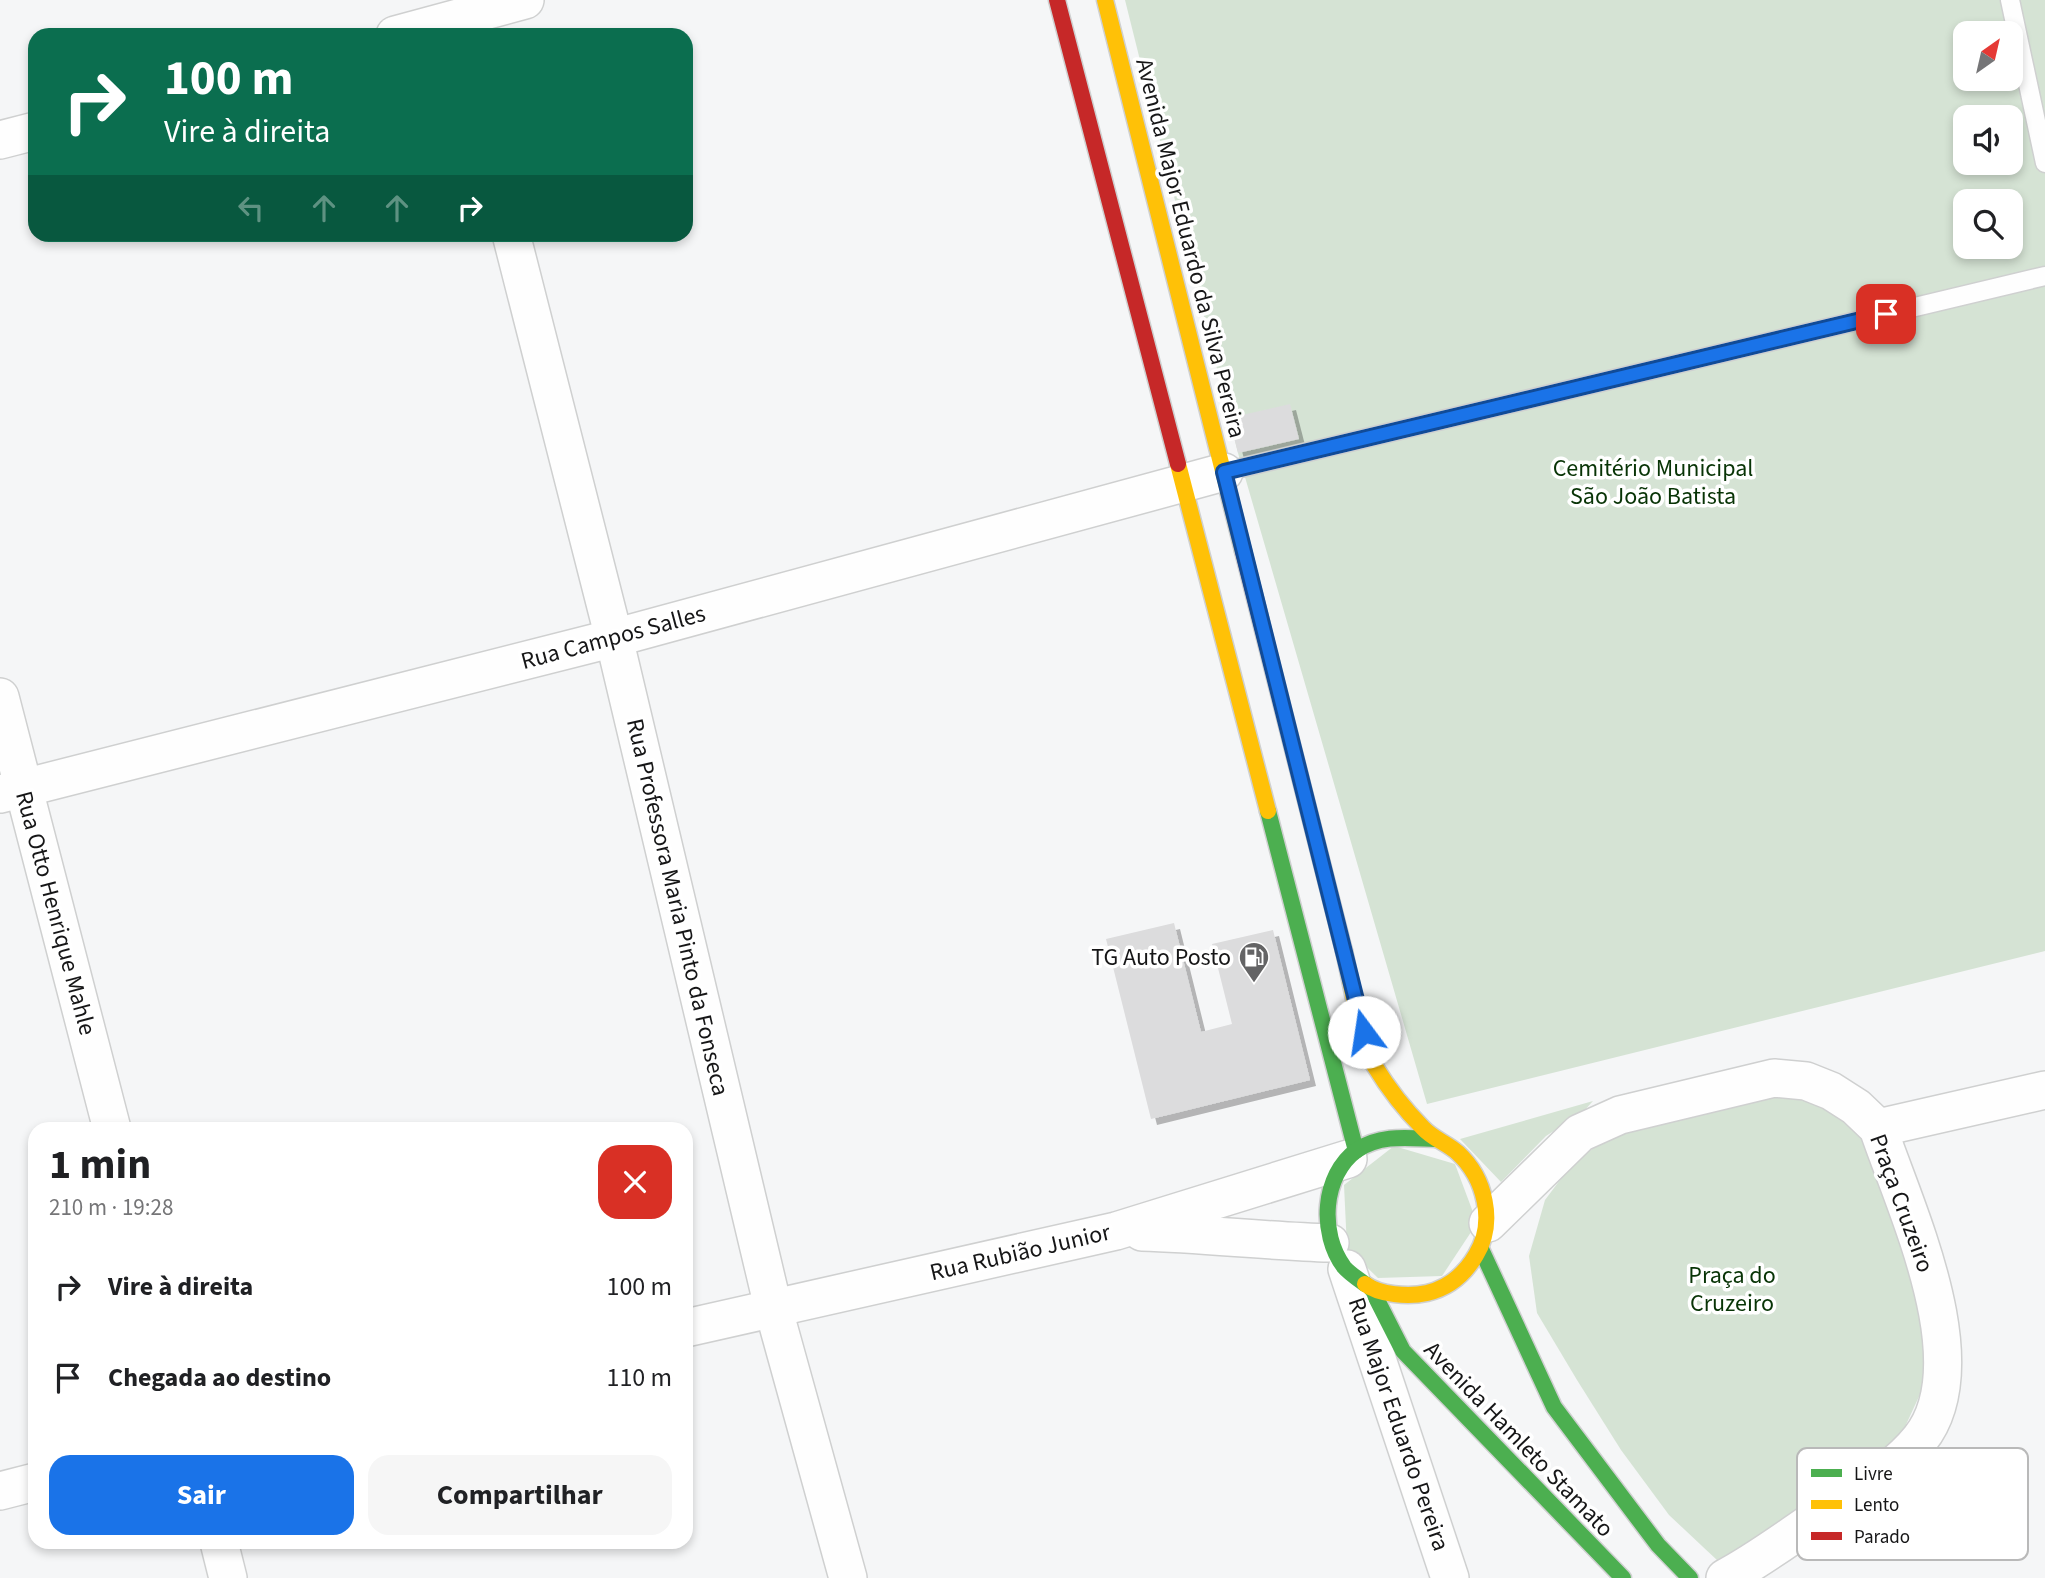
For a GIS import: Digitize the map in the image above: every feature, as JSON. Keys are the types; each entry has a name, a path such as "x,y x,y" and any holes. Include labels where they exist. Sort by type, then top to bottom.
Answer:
{"main road":[{"path":"1057,0 1352,1155"},
{"name":"Avenida Major Eduardo da Silva Pereira","path":"1105,0 1371,1059 1391,1094 1435,1139"},
{"path":"1394,1135 1435,1139 1458,1152 1476,1172 1486,1197 1484,1236 1467,1271 1446,1287 1422,1295 1396,1296 1349,1267 1325,1221 1327,1198 1335,1177 1352,1155 1374,1140 1394,1135"},
{"name":"Avenida Hamleto Stamato","path":"1484,1236 1554,1407 1658,1545 1690,1578"},
{"name":"Avenida Hamleto Stamato","path":"1349,1267 1403,1351 1619,1574"}],"street":[{"path":"420,28 526,0"},
{"path":"0,140 28,133"},
{"name":"Rua Professora Maria Pinto da Fonseca","path":"513,242 614,638 773,1307 848,1578"},
{"name":"Rua Campos Salles","path":"12,791 614,638 1224,472"},
{"name":"Rua Otto Henrique Mahle","path":"0,697 12,791 110,1122"},
{"name":"Praça Cruzeiro","path":"1484,1236 1580,1133 1620,1115 1773,1078 1806,1081 1831,1091 1856,1107 1878,1128 1939,1307 1944,1370 1934,1412 1921,1437 1911,1448"},
{"path":"1878,1128 2045,1090"},
{"name":"Rua Rubião Junior","path":"693,1326 1116,1231 1352,1155"},
{"path":"1116,1231 1235,1235 1274,1241 1349,1267"},
{"name":"Rua Major Eduardo Pereira","path":"1349,1267 1450,1578"},
{"path":"0,1491 28,1484"},
{"name":"Praça Cruzeiro","path":"1725,1578 1797,1531"},
{"path":"221,1549 228,1578"}],"lane":[{"path":"2010,0 2045,163"},
{"path":"1224,472 2045,276"}],"green space":[{"name":"Cemitério Municipal São João Batista","path":"1125,0 2045,0 2045,951 1427,1104 1238,453"},
{"name":"Praça do Cruzeiro","path":"1773,1093 1819,1100 1871,1143 1929,1322 1922,1390 1904,1429 1886,1448 1797,1448 1797,1511 1718,1561 1669,1515 1621,1450 1537,1313 1529,1256 1545,1200 1575,1160 1624,1129"},
{"path":"1593,1101 1583,1112 1546,1136 1501,1182 1460,1139"},
{"path":"1394,1146 1455,1164 1477,1223 1442,1276 1378,1278 1347,1248 1344,1185"}],"building":[{"path":"1290,404 1299,439 1238,453 1229,418"},
{"path":"1174,923 1201,1032 1232,1024 1212,944 1273,930 1310,1080 1151,1119 1106,939"}],"traffic: fast":[{"path":"1268,811 1356,1151"},
{"path":"1365,1284 1344,1267 1331,1238 1328,1206 1337,1174 1345,1161 1357,1150 1376,1141 1395,1138 1435,1139"},
{"path":"1481,1249 1554,1407 1658,1545 1690,1578"},
{"path":"1371,1288 1403,1351 1623,1578"}],"traffic: slow":[{"path":"1105,0 1243,551"},
{"path":"1178,464 1268,811"},
{"path":"1344,951 1360,1026 1374,1065 1416,1121 1467,1163 1481,1188 1486,1215 1482,1242 1476,1255 1467,1268 1449,1284 1435,1291 1412,1295 1386,1293 1365,1284"}],"traffic: jam":[{"path":"1057,0 1178,464"},
{"path":"1243,551 1344,951"}],"place":[{"name":"TG Auto Posto","path":"1254,984"}],"route":[{"path":"1364,1032 1224,472 1886,314"}]}
